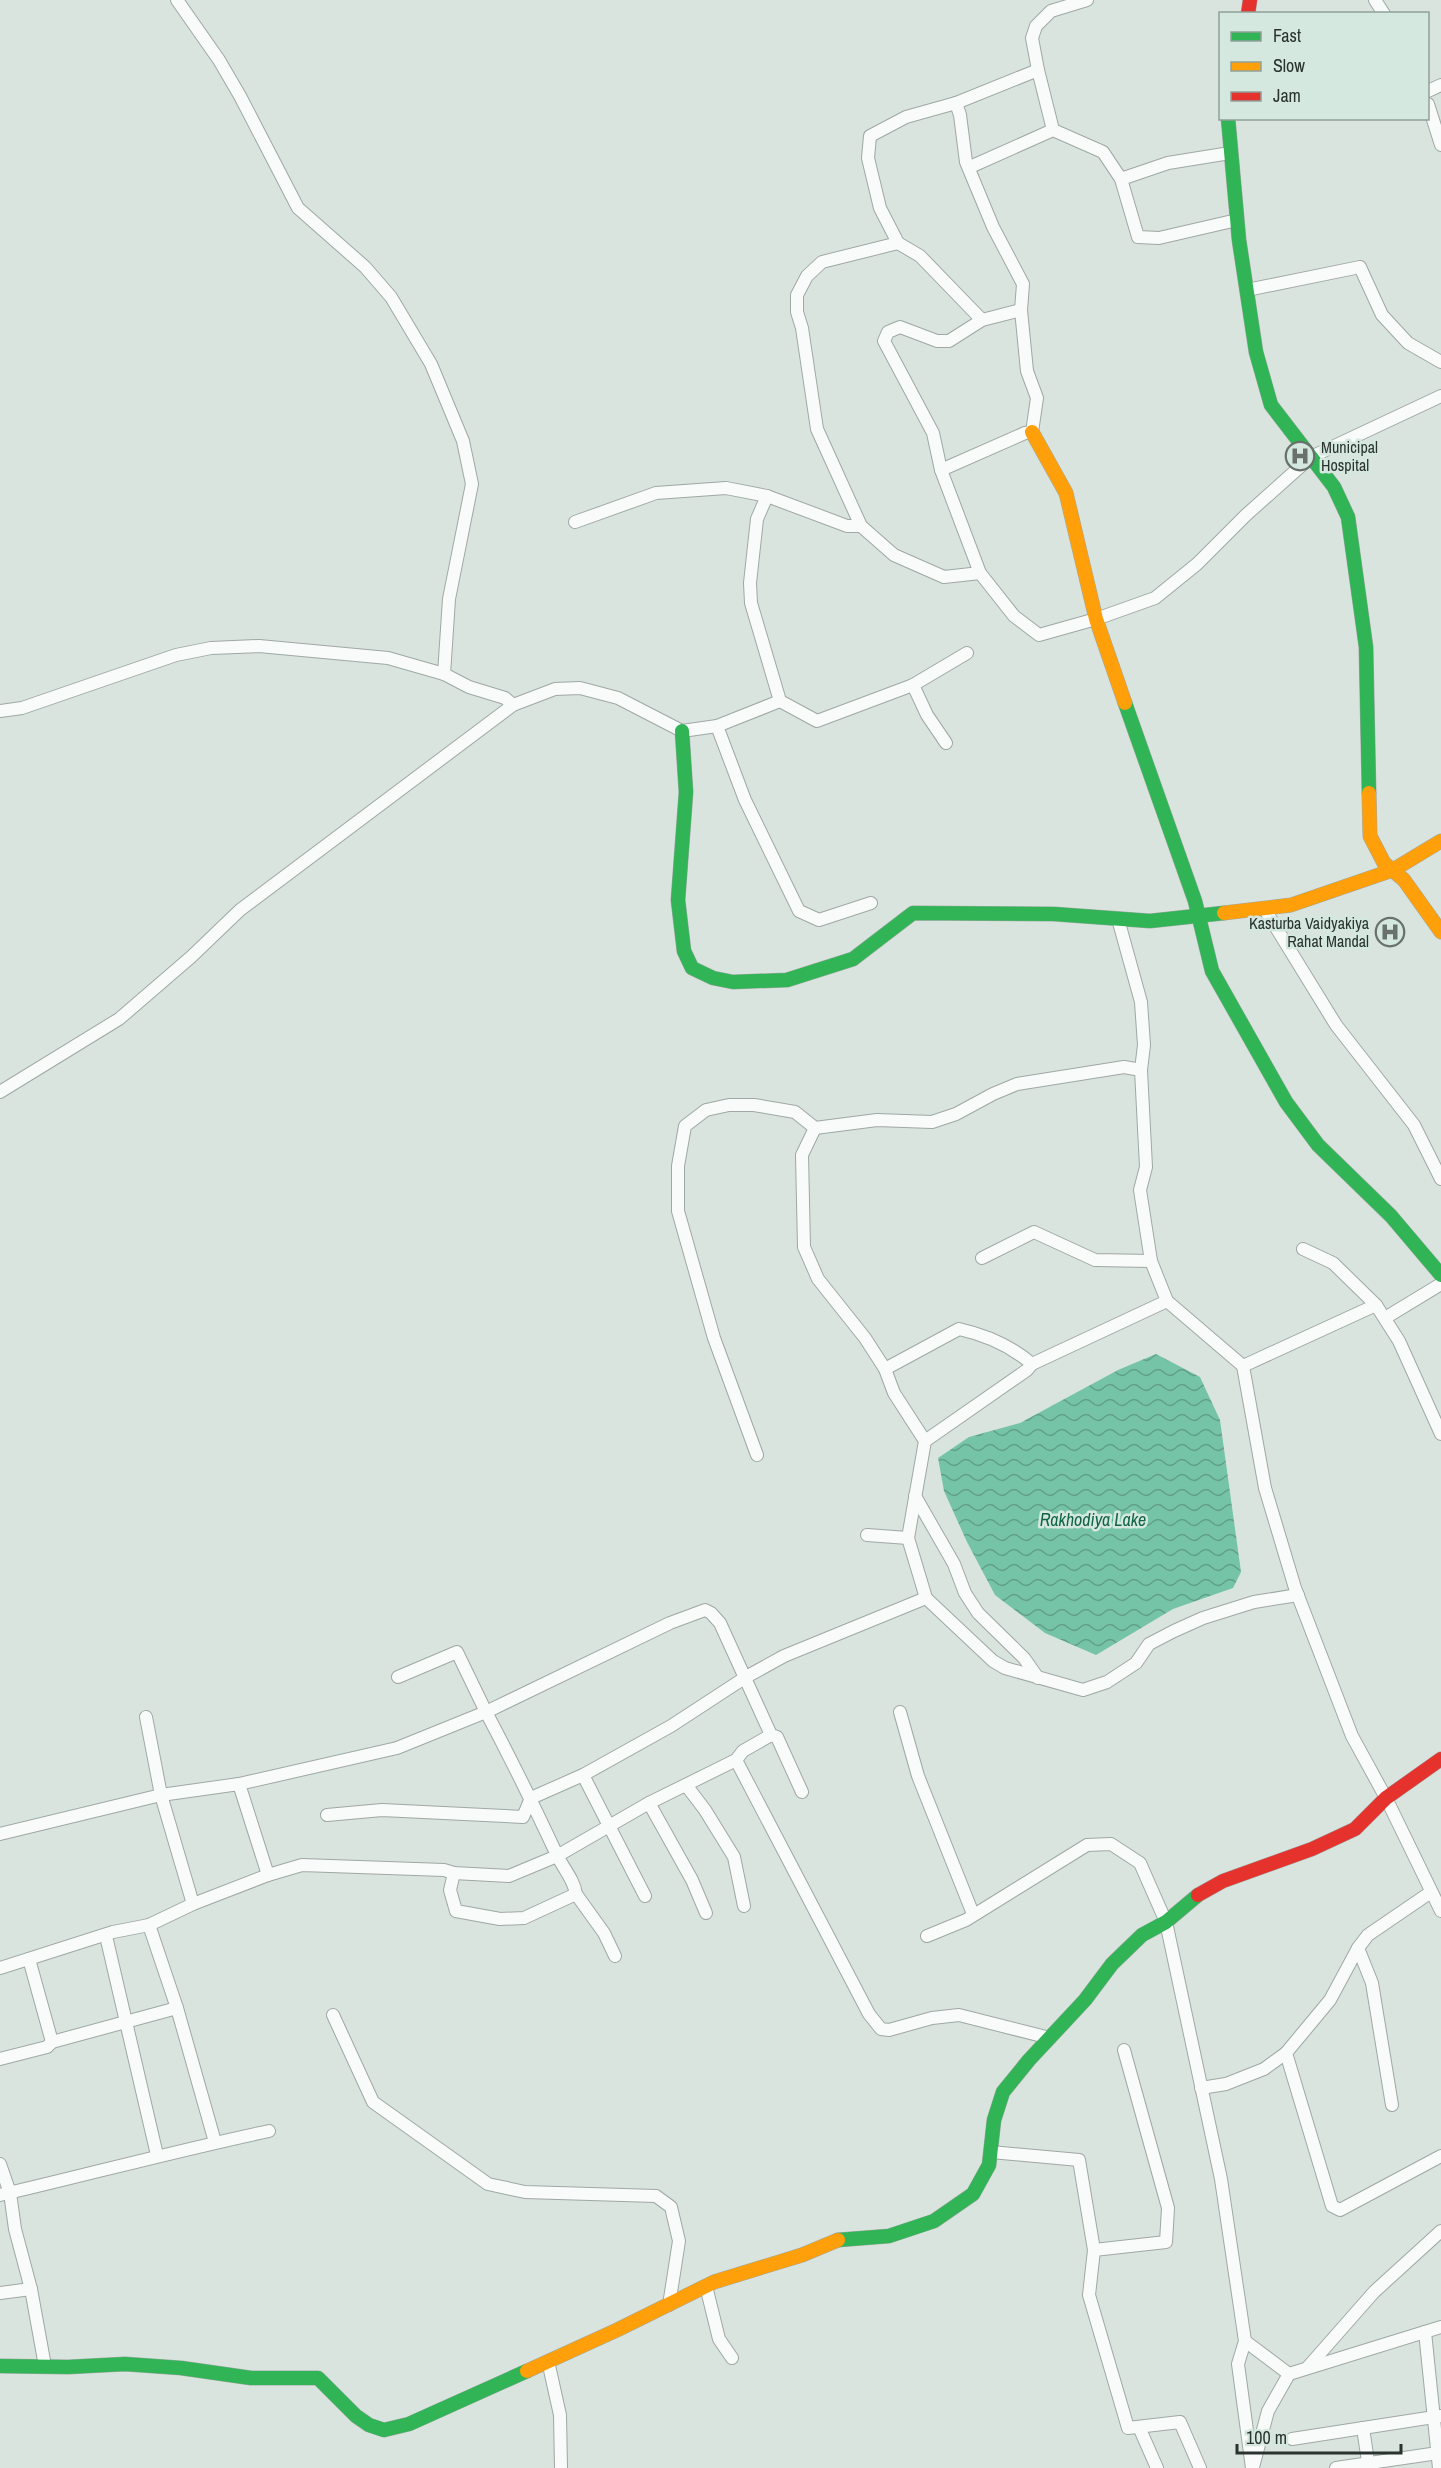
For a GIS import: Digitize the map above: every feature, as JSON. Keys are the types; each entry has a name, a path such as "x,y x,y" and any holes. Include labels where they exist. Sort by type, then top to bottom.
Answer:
{"street":[{"path":"177,0 219,60 240,96 298,208 365,267 391,297 431,364 463,441 472,484 449,599 444,674"},
{"path":"1053,130 1032,38 1036,26 1052,11 1087,0"},
{"path":"982,320 920,256 898,243 880,208 868,158 870,136 906,117 956,103 1038,70"},
{"path":"956,103 960,115 966,162 993,226 1023,284 1021,310 1027,371 1036,398 1032,432 1066,493 1096,619 1198,915 1212,971 1286,1102 1318,1145 1391,1216 1441,1275"},
{"path":"1429,107 1441,145"},
{"path":"1228,120 1237,220 1256,352 1271,405 1334,487 1348,517 1366,647 1370,836 1384,863 1404,880 1441,932"},
{"path":"970,167 1053,130 1103,152 1121,179 1138,237 1160,238 1237,220"},
{"path":"1121,179 1168,163 1230,153"},
{"path":"898,243 822,262 807,276 797,295 796,312 802,328 817,429 861,526 894,555 944,577 980,573"},
{"path":"1247,290 1360,267 1382,315 1408,342 1441,362"},
{"path":"1021,310 982,320 949,341 937,341 900,327 888,332 884,341 933,433 941,470 980,573 1014,616 1039,635 1096,619 1155,598 1197,564 1246,515 1311,458 1441,396"},
{"path":"941,470 1032,432"},
{"path":"575,522 656,493 726,488 767,496 847,526 861,526"},
{"path":"767,496 756,519 751,603 780,701 817,721 913,685 967,653"},
{"path":"0,711 22,708 176,655 211,648 259,646 388,658 444,674 469,687 505,698 513,705"},
{"path":"913,685 927,716 946,743"},
{"path":"0,1092 118,1019 191,957 240,910 513,705 555,689 580,688 618,698 682,731 717,726 780,701"},
{"path":"717,726 746,800 799,911 819,920 871,903"},
{"path":"682,731 686,792 678,900 684,951 692,968 713,978 733,981 787,980 853,959 913,913 1054,915 1150,921 1291,905 1393,870 1441,841"},
{"path":"1264,908 1336,1025 1414,1125 1441,1179"},
{"path":"1118,919 1141,1002 1144,1045 1141,1070 1146,1167 1140,1190 1150,1261 1167,1301 1243,1366 1265,1488 1298,1595 1352,1736 1386,1798 1441,1911"},
{"path":"757,1455 714,1338 678,1212 678,1166 686,1126 706,1110 729,1105 754,1105 795,1112 815,1128 877,1120 932,1122 956,1114 1017,1084 1124,1067 1141,1070"},
{"path":"815,1128 802,1155 804,1247 818,1279 865,1338 885,1369 894,1393 925,1441 908,1538 926,1598 993,1661 1005,1668 1083,1690 1107,1682 1136,1663 1149,1644 1174,1630 1254,1602 1298,1595"},
{"path":"982,1258 1034,1232 1095,1260 1150,1261"},
{"path":"1303,1249 1333,1263 1376,1305 1400,1341 1441,1434"},
{"path":"1384,1318 1441,1284"},
{"path":"925,1441 1026,1371 1032,1364 1167,1301"},
{"path":"1243,1366 1376,1305"},
{"path":"885,1369 959,1329 981,1334 1021,1354 1032,1364"},
{"path":"915,1496 954,1564 965,1593 978,1613 1024,1658 1038,1678"},
{"path":"867,1535 908,1538"},
{"path":"327,1815 382,1810 523,1817 531,1798 583,1775 671,1726 746,1677 784,1656 926,1598"},
{"path":"0,1834 161,1795 239,1784 397,1748 486,1712 670,1623 705,1610 720,1623 771,1735"},
{"path":"398,1677 457,1652 531,1798 557,1856 575,1887 576,1894 604,1933 615,1956"},
{"path":"900,1712 918,1776 973,1914"},
{"path":"146,1717 161,1795 193,1904"},
{"path":"0,1968 113,1932 149,1925 193,1904 268,1875 302,1865 444,1869 454,1873 509,1876 557,1856 649,1803 736,1760 743,1751 771,1735 777,1737 802,1792"},
{"path":"0,2366 125,2364 181,2368 251,2378 318,2378 356,2416 369,2425 384,2430 435,2415 472,2395 706,2286 841,2240 889,2236 934,2221 973,2193 989,2165 994,2120 1003,2092 1085,2000 1112,1964 1142,1935 1166,1922 1191,1899 1223,1881 1312,1849 1355,1829 1386,1798 1441,1758"},
{"path":"736,1760 869,2014 881,2029 889,2030 932,2018 959,2015 1050,2037"},
{"path":"583,1775 645,1896"},
{"path":"239,1784 268,1875"},
{"path":"686,1785 705,1810 734,1857 744,1906"},
{"path":"649,1803 692,1880 706,1914"},
{"path":"927,1936 966,1920 1087,1845 1111,1844 1140,1863 1166,1922 1221,2179 1245,2341 1238,2364 1252,2468"},
{"path":"454,1873 450,1890 456,1911 501,1919 524,1918 576,1894"},
{"path":"1202,2088 1226,2084 1254,2072 1286,2053 1330,2000 1358,1948 1368,1935 1431,1892"},
{"path":"149,1925 177,2008 215,2142"},
{"path":"106,1936 157,2155"},
{"path":"1358,1948 1372,1983 1392,2105"},
{"path":"29,1959 52,2042"},
{"path":"0,2059 48,2047 52,2042 177,2008"},
{"path":"333,2014 373,2102 488,2184 525,2192 656,2196 671,2207 679,2241 669,2304"},
{"path":"1094,2250 1166,2242 1168,2208 1124,2050"},
{"path":"1286,2053 1332,2206 1340,2210 1441,2156"},
{"path":"5,2194 157,2155 204,2147 215,2142 269,2131"},
{"path":"991,2152 1079,2160 1094,2250 1089,2295 1128,2428 1180,2421 1200,2468"},
{"path":"0,2164 5,2194 31,2289 45,2366"},
{"path":"1307,2368 1374,2292 1441,2231"},
{"path":"706,2286 719,2339 732,2358"},
{"path":"0,2293 31,2289"},
{"path":"1252,2468 1268,2411 1288,2374 1441,2327"},
{"path":"1425,2332 1438,2416 1439,2468"},
{"path":"1245,2341 1288,2374"},
{"path":"548,2361 560,2415 561,2468"},
{"path":"1292,2439 1438,2416"},
{"path":"1139,2427 1157,2468"},
{"path":"1363,2428 1369,2465"},
{"path":"1336,2468 1369,2465 1438,2453"}],"water":[{"name":"Rakhodiya Lake","path":"1156,1354 1200,1377 1220,1420 1241,1572 1233,1588 1173,1609 1096,1655 1045,1633 995,1595 967,1542 944,1491 938,1458 969,1437 1020,1423 1118,1370"}],"traffic: fast":[{"path":"1228,120 1239,240 1256,352 1271,405 1334,487 1348,517 1366,647 1369,793"},
{"path":"1125,703 1195,901 1212,971 1286,1102 1318,1145 1391,1216 1441,1275"},
{"path":"682,731 686,792 678,900 684,951 692,968 713,978 733,982 787,980 853,959 913,913 1054,914 1150,921 1224,913"},
{"path":"838,2240 889,2236 934,2221 973,2194 989,2165 994,2120 1003,2092 1029,2060 1085,2000 1112,1964 1142,1935 1166,1922 1198,1895"},
{"path":"0,2366 68,2367 125,2364 181,2368 251,2378 318,2378 356,2416 369,2425 384,2430 409,2424 527,2371"}],"traffic: slow":[{"path":"1032,432 1066,493 1096,619 1125,703"},
{"path":"1369,793 1370,836 1384,863 1404,880 1441,932"},
{"path":"1224,913 1291,905 1393,870 1441,841"},
{"path":"527,2371 714,2282 802,2255 838,2240"}],"traffic: jam":[{"path":"1248,12 1250,0"},
{"path":"1198,1895 1223,1881 1312,1849 1355,1829 1386,1798 1441,1759"}],"place":[{"name":"Municipal Hospital","path":"1300,456"},
{"name":"Kasturba Vaidyakiya Rahat Mandal","path":"1390,932"}]}
